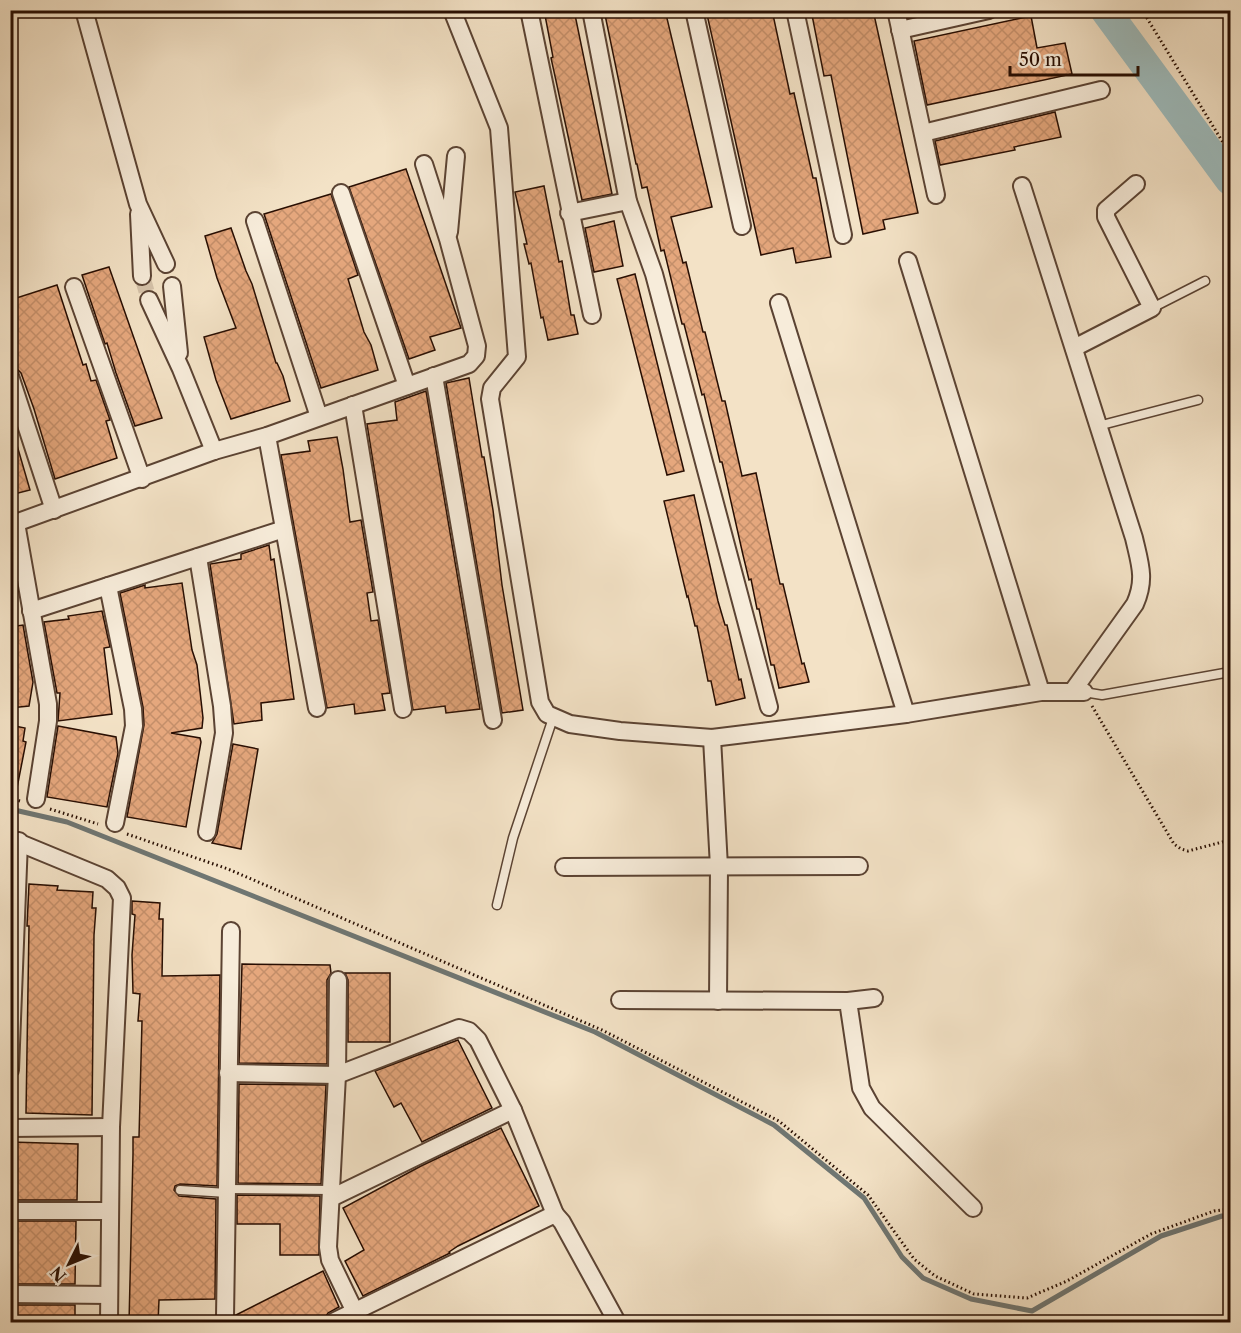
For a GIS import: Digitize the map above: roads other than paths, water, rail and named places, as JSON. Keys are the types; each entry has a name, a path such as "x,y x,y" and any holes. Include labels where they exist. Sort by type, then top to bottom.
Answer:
{"street":[{"path":"84,10 138,204 166,264"},
{"path":"452,10 499,128 517,357 492,388 490,408 540,702 547,714 570,724 712,738 906,714 1041,692 1078,692 1108,640 1128,616 1141,590 1142,575 1134,538 1022,186"},
{"path":"529,10 591,315"},
{"path":"591,10 628,201 654,274 769,707"},
{"path":"694,10 742,226"},
{"path":"795,10 843,235"},
{"path":"896,10 936,195"},
{"path":"900,30 989,10"},
{"path":"923,133 1101,90"},
{"path":"448,239 456,156"},
{"path":"33,802 48,721 48,704 13,524 469,364 476,356 477,346 448,239 423,164"},
{"path":"1074,348 1152,308 1106,217 1106,210 1136,184"},
{"path":"341,193 407,386"},
{"path":"569,213 628,201"},
{"path":"138,204 142,276"},
{"path":"255,221 319,417"},
{"path":"908,261 1041,692"},
{"path":"172,286 181,369"},
{"path":"74,287 142,479"},
{"path":"149,300 181,369 214,452"},
{"path":"779,303 906,714"},
{"path":"10,376 54,510"},
{"path":"434,376 493,720"},
{"path":"353,405 403,709"},
{"path":"267,436 317,708"},
{"path":"31,611 284,529"},
{"path":"198,557 222,706 224,733 207,832"},
{"path":"108,586 133,709 134,726 113,826"},
{"path":"712,738 719,867 718,1001"},
{"path":"10,1070 15,840 107,879 117,888 122,898 111,1127 108,1323"},
{"path":"564,867 860,866"},
{"path":"227,1323 225,1317 231,931"},
{"path":"338,980 338,1075 328,1247 330,1260 355,1312"},
{"path":"620,1000 848,1002 874,998"},
{"path":"848,1002 861,1088 872,1108 973,1208"},
{"path":"228,1073 338,1075 459,1028 470,1031 478,1040 513,1110 555,1214 562,1222 617,1323"},
{"path":"331,1194 513,1110"},
{"path":"10,1128 111,1127"},
{"path":"10,1211 110,1211"},
{"path":"333,1323 555,1214"},
{"path":"10,1294 109,1295"}],"lane":[{"path":"1152,308 1205,281"},
{"path":"1098,426 1198,400"},
{"path":"1078,692 1102,695 1230,672"},
{"path":"497,905 513,838 554,718"},
{"path":"180,1190 331,1194"}],"waterway":[{"path":"1105,10 1230,180"},
{"path":"10,809 67,822 595,1032 774,1125 864,1198 902,1257 923,1278 971,1299 1032,1311 1161,1236 1222,1216 1230,1216"}],"tunnel":[{"path":"142,276 149,300"}]}
